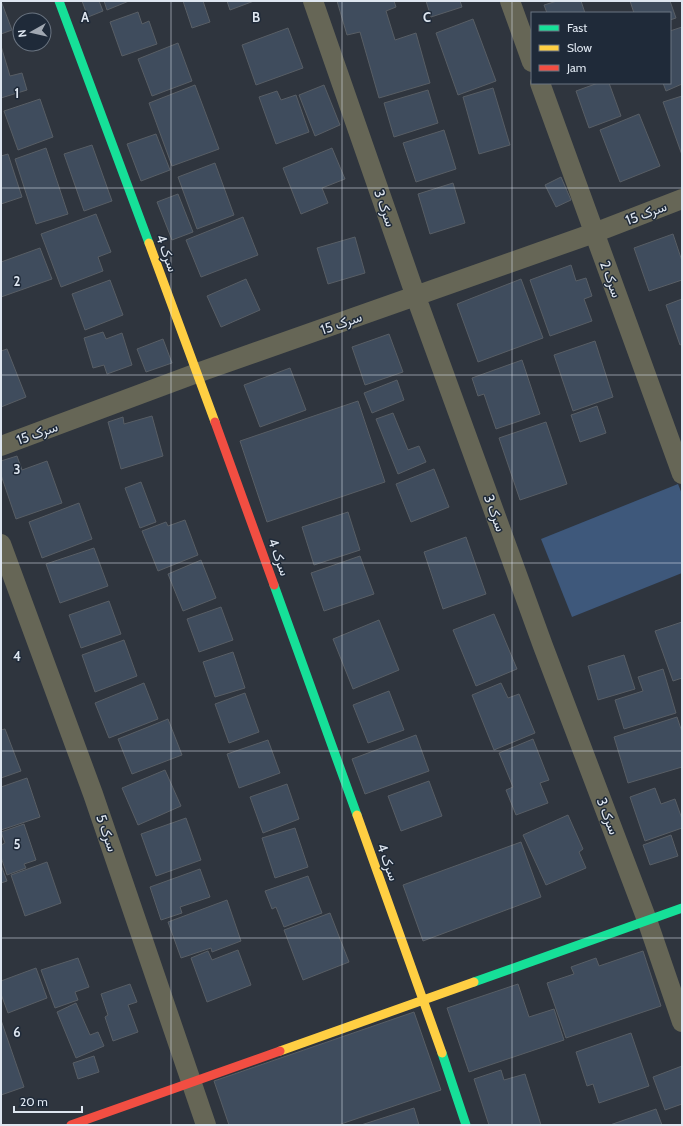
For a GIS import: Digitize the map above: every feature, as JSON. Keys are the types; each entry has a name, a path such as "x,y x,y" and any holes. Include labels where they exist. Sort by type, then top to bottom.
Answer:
{"street":[{"name":"سرک 4","path":"59,1 197,373 423,999 466,1125"},
{"name":"سرک 3","path":"313,1 416,297 543,646 647,920 682,1022"},
{"path":"510,1 531,59"},
{"name":"سرک 2","path":"540,84 682,474"},
{"name":"سرک 15","path":"1,446 197,373 594,233 682,199"},
{"name":"سرک 5","path":"1,544 93,794 206,1125"},
{"path":"71,1125 682,908"}],"shaded area":[{"path":"678,484 682,494 682,573 572,617 541,539"}],"building":[{"path":"1,1 12,30 1,34"},
{"path":"82,1 99,1 103,11 88,17"},
{"path":"104,1 129,1 107,10"},
{"path":"183,1 203,1 210,22 192,28"},
{"path":"227,1 254,1 230,10"},
{"path":"337,1 394,1 396,7 386,11 395,40 416,33 430,83 379,98 360,32 347,35"},
{"path":"426,1 460,1 462,7 431,17"},
{"path":"557,1 581,1 585,12 547,12 544,5"},
{"path":"630,1 670,1 676,18 671,20 671,12 634,12"},
{"path":"138,12 142,24 149,21 157,44 122,56 110,22"},
{"path":"473,19 496,81 458,95 436,33"},
{"path":"682,27 682,84 666,91 663,84 671,84 671,31"},
{"path":"288,28 303,68 256,85 242,45"},
{"path":"178,43 192,81 152,96 138,59"},
{"path":"1,46 10,76 22,73 27,90 1,98"},
{"path":"595,84 609,84 621,116 589,128 576,91"},
{"path":"195,85 219,149 172,166 149,103"},
{"path":"324,85 340,125 315,136 299,95"},
{"path":"493,88 510,145 479,154 463,97"},
{"path":"428,90 438,123 394,137 384,103"},
{"path":"277,91 281,100 296,95 309,132 276,144 259,97"},
{"path":"682,96 682,155 663,102"},
{"path":"40,99 53,137 18,150 4,111"},
{"path":"639,114 660,166 620,182 600,130"},
{"path":"444,130 456,169 416,182 403,143"},
{"path":"156,134 170,170 141,181 127,144"},
{"path":"92,145 112,201 84,211 64,154"},
{"path":"46,148 68,214 36,224 15,159"},
{"path":"332,148 345,179 322,188 328,203 301,214 283,168"},
{"path":"8,154 22,197 1,204 1,156"},
{"path":"215,163 234,215 197,229 178,177"},
{"path":"561,177 571,200 556,207 545,185"},
{"path":"453,183 465,223 430,234 418,194"},
{"path":"178,194 193,232 172,240 157,202"},
{"path":"96,214 111,252 98,257 103,271 61,287 41,234"},
{"path":"243,217 258,255 201,277 186,240"},
{"path":"673,234 682,261 682,280 649,291 634,248"},
{"path":"355,237 365,273 328,284 317,248"},
{"path":"40,248 52,279 1,297 1,262"},
{"path":"571,265 576,281 586,278 592,296 584,299 592,321 550,336 530,280"},
{"path":"246,279 260,310 221,327 207,296"},
{"path":"521,279 543,338 478,362 457,304"},
{"path":"110,280 123,315 85,330 72,294"},
{"path":"682,299 682,344 680,345 666,305"},
{"path":"103,332 106,339 122,333 132,365 107,374 104,365 93,368 84,338"},
{"path":"389,334 403,372 365,385 352,347"},
{"path":"163,339 172,363 146,372 137,349"},
{"path":"595,341 613,397 573,411 554,355"},
{"path":"7,349 26,397 1,407 1,351"},
{"path":"522,360 540,414 496,429 484,394 478,396 472,378"},
{"path":"290,368 306,410 260,427 244,385"},
{"path":"397,380 404,400 372,413 364,393"},
{"path":"358,401 385,482 267,522 240,441"},
{"path":"597,406 606,433 580,442 571,415"},
{"path":"393,413 408,450 419,446 426,462 398,474 376,419"},
{"path":"152,416 163,456 121,469 108,422 123,417 124,424"},
{"path":"546,422 567,484 520,500 499,438"},
{"path":"17,456 22,470 47,461 62,503 16,519 1,475 1,461"},
{"path":"434,469 449,507 411,522 396,484"},
{"path":"141,482 156,522 140,528 125,488"},
{"path":"79,503 92,539 42,558 29,522"},
{"path":"348,512 360,550 314,565 302,527"},
{"path":"185,520 198,555 158,571 142,531 166,522 168,526"},
{"path":"466,537 486,594 443,609 424,552"},
{"path":"94,548 108,586 60,603 46,564"},
{"path":"360,556 374,594 324,611 311,573"},
{"path":"201,560 216,598 183,611 168,574"},
{"path":"109,601 121,634 81,648 69,615"},
{"path":"221,607 233,640 199,652 187,619"},
{"path":"494,614 517,669 476,686 453,630"},
{"path":"379,620 399,670 353,689 333,639"},
{"path":"682,622 682,678 673,681 655,631"},
{"path":"124,640 137,676 95,692 82,655"},
{"path":"233,652 245,688 215,697 203,662"},
{"path":"624,655 635,689 598,700 588,666"},
{"path":"663,669 676,713 624,729 615,700 643,691 638,677"},
{"path":"144,683 158,719 109,738 95,703"},
{"path":"501,683 508,698 519,694 535,733 494,750 472,695"},
{"path":"389,691 404,730 368,743 353,705"},
{"path":"245,693 259,732 229,743 215,704"},
{"path":"677,717 682,732 682,767 628,783 614,737"},
{"path":"168,719 182,755 132,774 118,739"},
{"path":"5,729 21,771 1,778 1,730"},
{"path":"416,735 429,771 365,794 352,759"},
{"path":"533,739 549,780 540,783 548,803 516,815 506,790 513,787 499,753"},
{"path":"268,740 280,773 239,788 227,754"},
{"path":"165,770 181,806 138,825 122,788"},
{"path":"27,778 40,817 1,830 1,787"},
{"path":"429,781 442,816 401,831 388,796"},
{"path":"287,784 299,819 263,833 250,797"},
{"path":"655,788 661,804 675,799 682,819 682,828 645,841 630,797"},
{"path":"568,815 583,849 579,852 586,868 546,885 523,835"},
{"path":"186,818 201,860 156,876 141,834"},
{"path":"24,824 36,860 24,864 26,868 7,875 1,857 1,845 5,843 1,832"},
{"path":"295,828 308,867 275,878 262,838"},
{"path":"671,835 678,856 650,865 643,845"},
{"path":"521,842 541,897 423,941 403,885"},
{"path":"47,862 61,903 25,916 11,875"},
{"path":"1,865 7,881 1,883"},
{"path":"200,869 210,897 180,907 182,913 161,920 150,887"},
{"path":"308,876 322,913 284,927 276,907 272,909 265,891"},
{"path":"227,900 241,941 212,952 211,948 181,958 168,922"},
{"path":"330,913 349,962 303,980 284,930"},
{"path":"238,950 251,985 207,1002 191,958 208,951 212,960"},
{"path":"643,951 661,1006 566,1038 547,983 574,974 571,967 596,958 599,966"},
{"path":"78,958 89,987 75,992 78,1000 55,1008 41,970"},
{"path":"36,968 47,998 8,1013 1,994 1,981"},
{"path":"130,984 137,1002 128,1005 138,1032 113,1041 105,1017 108,1015 101,994"},
{"path":"518,984 529,1017 554,1009 564,1040 469,1072 447,1008"},
{"path":"76,1003 90,1035 98,1032 104,1046 76,1058 57,1012"},
{"path":"414,1012 441,1090 338,1125 229,1125 214,1081"},
{"path":"1,1020 24,1087 1,1095"},
{"path":"631,1033 649,1086 599,1103 593,1084 587,1086 576,1052"},
{"path":"94,1056 99,1072 78,1079 73,1063"},
{"path":"682,1066 682,1104 665,1110 653,1077"},
{"path":"501,1070 504,1080 525,1074 541,1125 489,1125 474,1079"},
{"path":"414,1108 419,1125 361,1125"},
{"path":"656,1109 662,1125 610,1125"}],"traffic: fast":[{"path":"59,1 149,243"},
{"path":"274,585 357,815"},
{"path":"474,982 682,908"},
{"path":"442,1053 466,1125"}],"traffic: slow":[{"path":"149,243 215,422"},
{"path":"357,815 442,1053"},
{"path":"280,1051 474,982"}],"traffic: jam":[{"path":"215,422 274,585"},
{"path":"71,1125 280,1051"}]}
